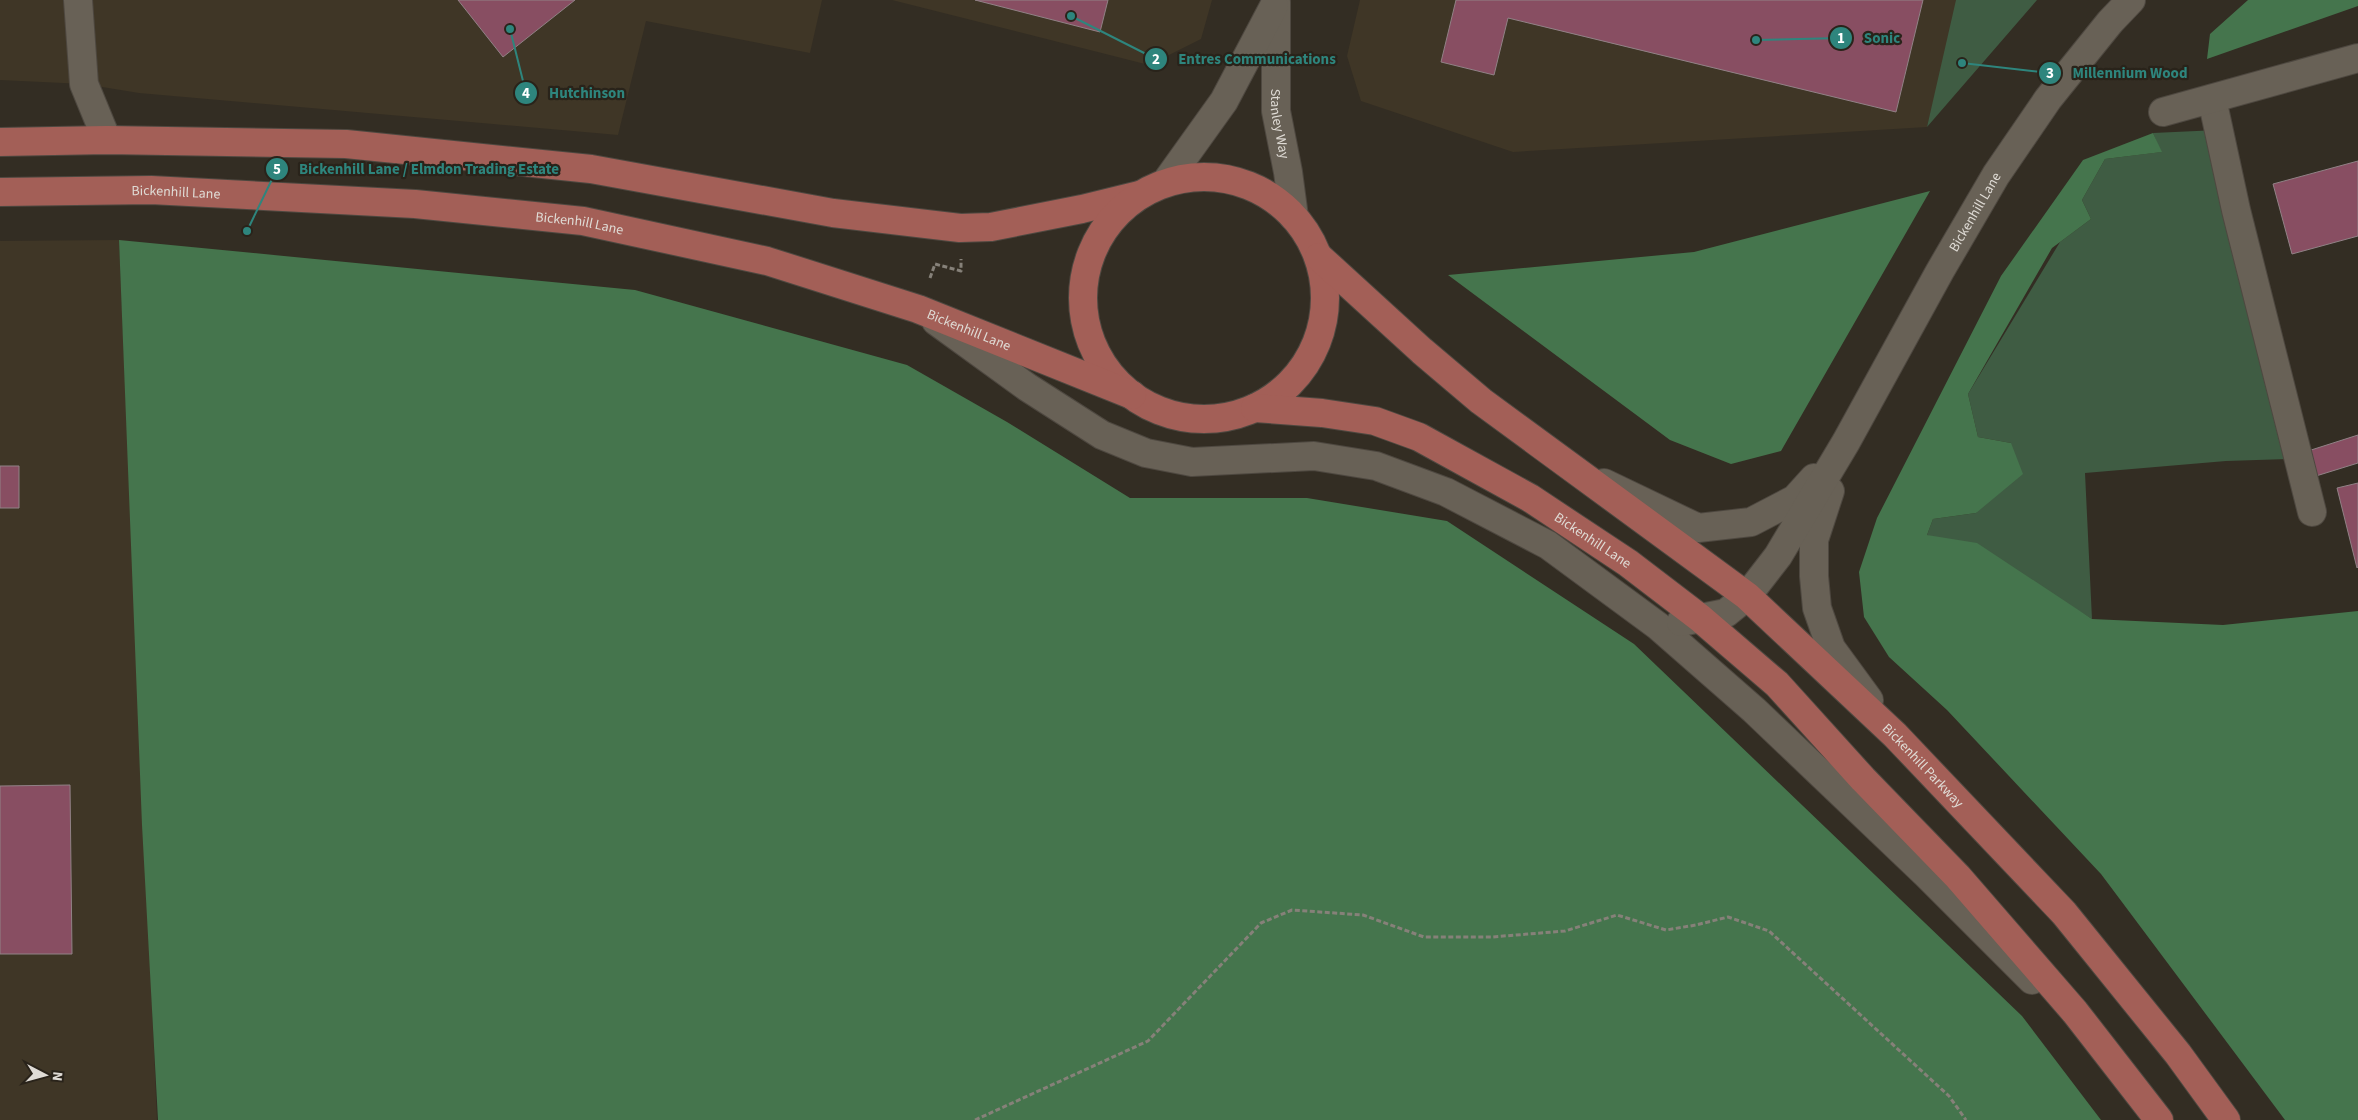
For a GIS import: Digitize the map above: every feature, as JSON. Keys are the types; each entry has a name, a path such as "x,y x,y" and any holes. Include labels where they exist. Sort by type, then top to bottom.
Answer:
{"main road":[{"path":"0,142 107,140 346,144 590,169 833,213 960,228 991,227 1082,209 1139,195 1166,182 1201,176 1236,180 1268,194 1294,217 1308,236 1319,257 1325,292 1322,328 1308,360 1285,388 1255,408 1224,417 1192,419 1161,411 1132,396 1108,372 1092,343 1084,310 1084,285 1095,244 1114,217 1139,195"},
{"name":"Bickenhill Lane","path":"0,192 151,190 415,204 583,220 768,261 918,309 1132,396"},
{"name":"Bickenhill Lane","path":"1319,257 1422,351 1481,401 1567,466"},
{"name":"Bickenhill Lane","path":"1255,408 1322,413 1375,421 1419,437 1530,498 1628,563 1700,618"},
{"name":"Bickenhill Parkway","path":"1567,466 1747,596 1895,735 2064,913 2178,1054 2226,1120"},
{"path":"1700,618 1777,684 1863,779 1958,877 2075,1012 2159,1120"}],"street":[{"path":"78,0 84,84 107,140"},
{"name":"Bickenhill Lane","path":"1700,618 1726,613 1747,596 1778,556 1846,442 1940,271 1996,175 2048,99 2110,22 2131,0"},
{"name":"Stanley Way","path":"1166,182 1224,101 1277,1"},
{"name":"Stanley Way","path":"1277,1 1276,111 1288,172 1294,217"},
{"path":"2163,112 2212,99 2254,76 2358,58"},
{"path":"2212,99 2236,210 2312,512"},
{"path":"918,309 1027,387 1102,435 1146,453 1192,462 1314,456 1376,466 1446,492 1548,545 1658,626 1754,710 1926,874 2108,1055"},
{"name":"Bickenhill Lane","path":"1567,466 1698,528 1736,525 1751,522 1795,499 1846,442"},
{"name":"Bickenhill Lane","path":"1846,442 1814,540 1814,576 1817,608 1831,648 1895,735"},
{"path":"1658,626 1700,618"}],"path":[{"path":"975,1120 1148,1041 1261,923 1292,910 1364,916 1424,938 1492,937 1565,931 1617,915 1666,930 1728,917 1769,931 1949,1096 1966,1120"}],"shaded area":[{"path":"0,0 822,0 810,53 646,21 618,135 139,93 84,84 0,80"},
{"path":"892,0 1212,0 1201,39 1149,65"},
{"path":"1360,0 1959,0 1927,127 1513,152 1361,101 1347,56"},
{"path":"119,240 157,1120 0,1120 0,241"}],"green space":[{"path":"1956,0 2037,0 1927,127"},
{"path":"2248,0 2358,0 2358,6 2207,59 2210,34"},
{"path":"2218,130 2292,459 2226,461 2085,473 2092,619 2043,589 1927,535 1933,519 1976,513 2011,443 1978,437 1968,394 2060,242 2091,219 2082,200 2105,159 2161,152 2153,133"},
{"path":"2153,133 2162,152 2105,159 2082,200 2091,219 2052,248 1968,394 1978,437 2011,443 2023,474 1976,513 1933,519 1927,535 1977,543 2092,619 2223,625 2358,611 2358,1120 2285,1120 2101,874 1947,710 1889,657 1864,617 1859,572 1877,518 2001,276 2083,160"},
{"path":"1930,191 1781,451 1731,464 1670,440 1448,275 1694,252"},
{"path":"119,240 635,290 907,365 1007,422 1130,498 1307,498 1447,521 1634,644 2022,1016 2101,1120 158,1120 142,825"}],"building":[{"path":"458,0 575,0 503,57"},
{"path":"975,0 1108,0 1100,32"},
{"path":"1456,0 1923,0 1896,112 1508,18 1494,75 1441,62"},
{"path":"2358,161 2358,236 2292,254 2273,184"},
{"path":"2358,435 2358,463 2316,476 2308,451"},
{"path":"0,466 19,466 19,508 0,508"},
{"path":"2358,483 2358,567 2357,568 2337,488"},
{"path":"70,785 72,954 0,954 0,786"}],"place":[{"name":"Entres Communications","path":"1071,16"},
{"name":"Hutchinson","path":"510,29"},
{"name":"Sonic","path":"1756,40"},
{"name":"Millennium Wood","path":"1962,63"},
{"name":"Bickenhill Lane / Elmdon Trading Estate","path":"247,231"}]}
